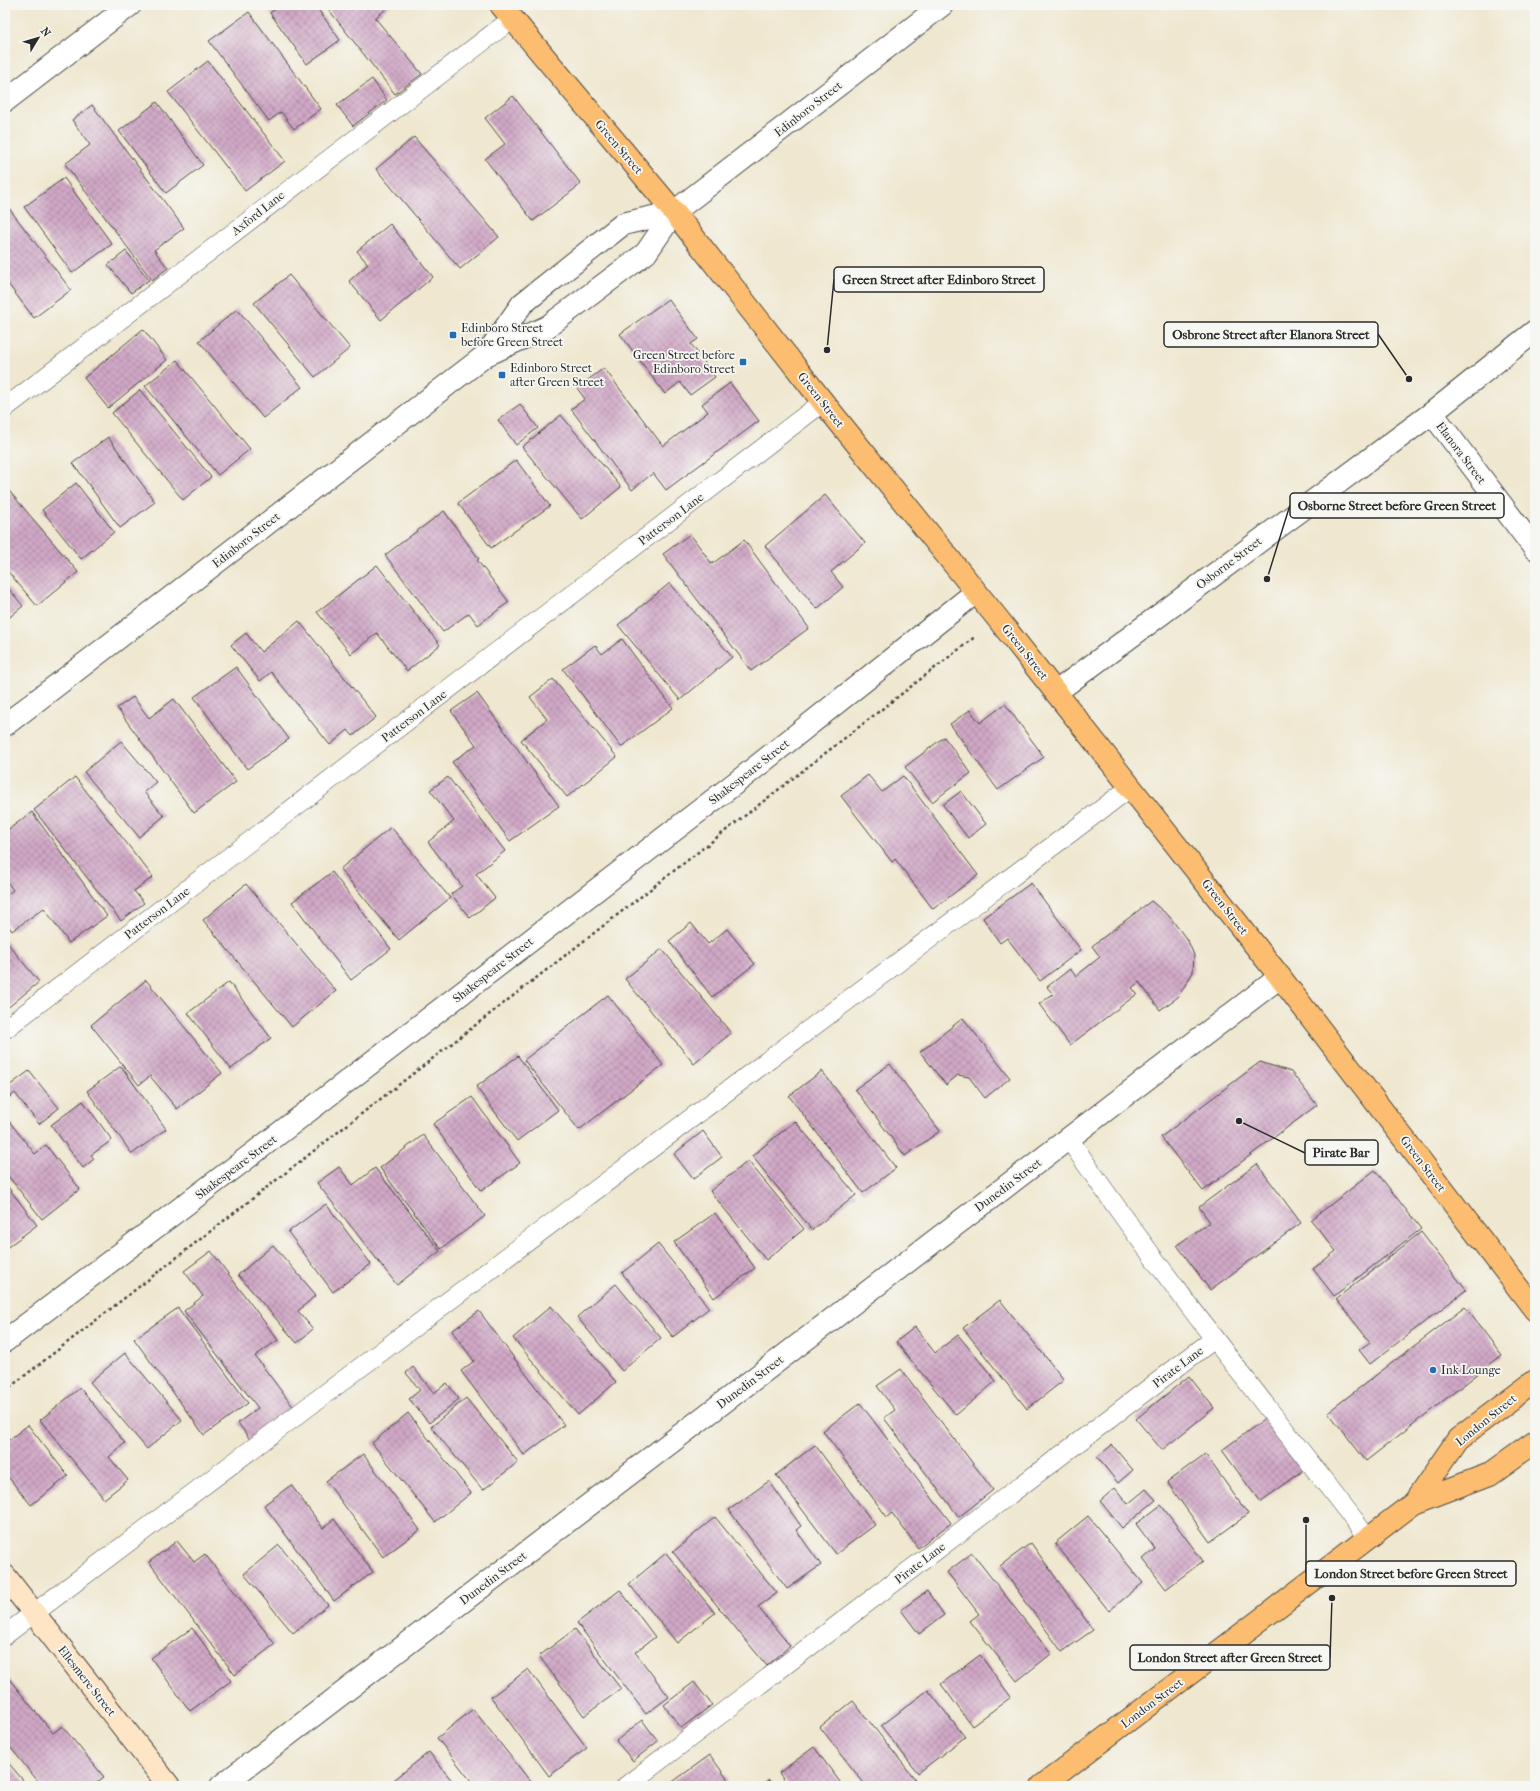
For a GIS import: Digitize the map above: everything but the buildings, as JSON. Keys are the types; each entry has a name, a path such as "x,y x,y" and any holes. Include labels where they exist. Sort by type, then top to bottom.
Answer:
{"main road":[{"name":"Green Street","path":"506,12 674,212 823,402 1056,692 1280,977 1535,1310"},
{"name":"London Street","path":"1414,1503 1458,1439 1535,1381"},
{"name":"London Street","path":"1042,1786 1414,1503 1490,1474 1535,1442"}],"street":[{"path":"5,102 130,5"},
{"name":"Edinboro Street","path":"5,725 486,355 547,327 646,253 674,212 942,5"},
{"name":"Edinboro Street","path":"486,355 522,304 623,224 674,212"},
{"name":"Osborne Street","path":"1056,692 1432,413 1535,331"},
{"name":"Elanora Street","path":"1432,413 1535,549"},
{"name":"Shakespeare Street","path":"5,1341 264,1146 742,778 976,592"},
{"name":"Dunedin Street","path":"221,1786 1280,977"},
{"name":"Ellesmere Street","path":"5,1576 169,1786"}],"lane":[{"name":"Axford Lane","path":"5,408 506,12"},
{"name":"Patterson Lane","path":"5,1029 823,402"},
{"path":"5,1635 1131,787"},
{"path":"1069,1138 1098,1181 1214,1339 1368,1538"},
{"name":"Pirate Lane","path":"626,1786 1214,1339"}],"path":[{"path":"5,1391 998,619"}],"place":[{"name":"Edinboro Street before Green Street","path":"453,335"},
{"name":"Green Street after Edinboro Street","path":"827,350"},
{"name":"Green Street before Edinboro Street","path":"743,362"},
{"name":"Edinboro Street after Green Street","path":"502,375"},
{"name":"Osbrone Street after Elanora Street","path":"1409,379"},
{"name":"Osborne Street before Green Street","path":"1267,579"},
{"name":"Pirate Bar","path":"1239,1121"},
{"name":"Ink Lounge","path":"1433,1370"},
{"name":"London Street before Green Street","path":"1306,1520"},
{"name":"London Street after Green Street","path":"1332,1598"}]}
